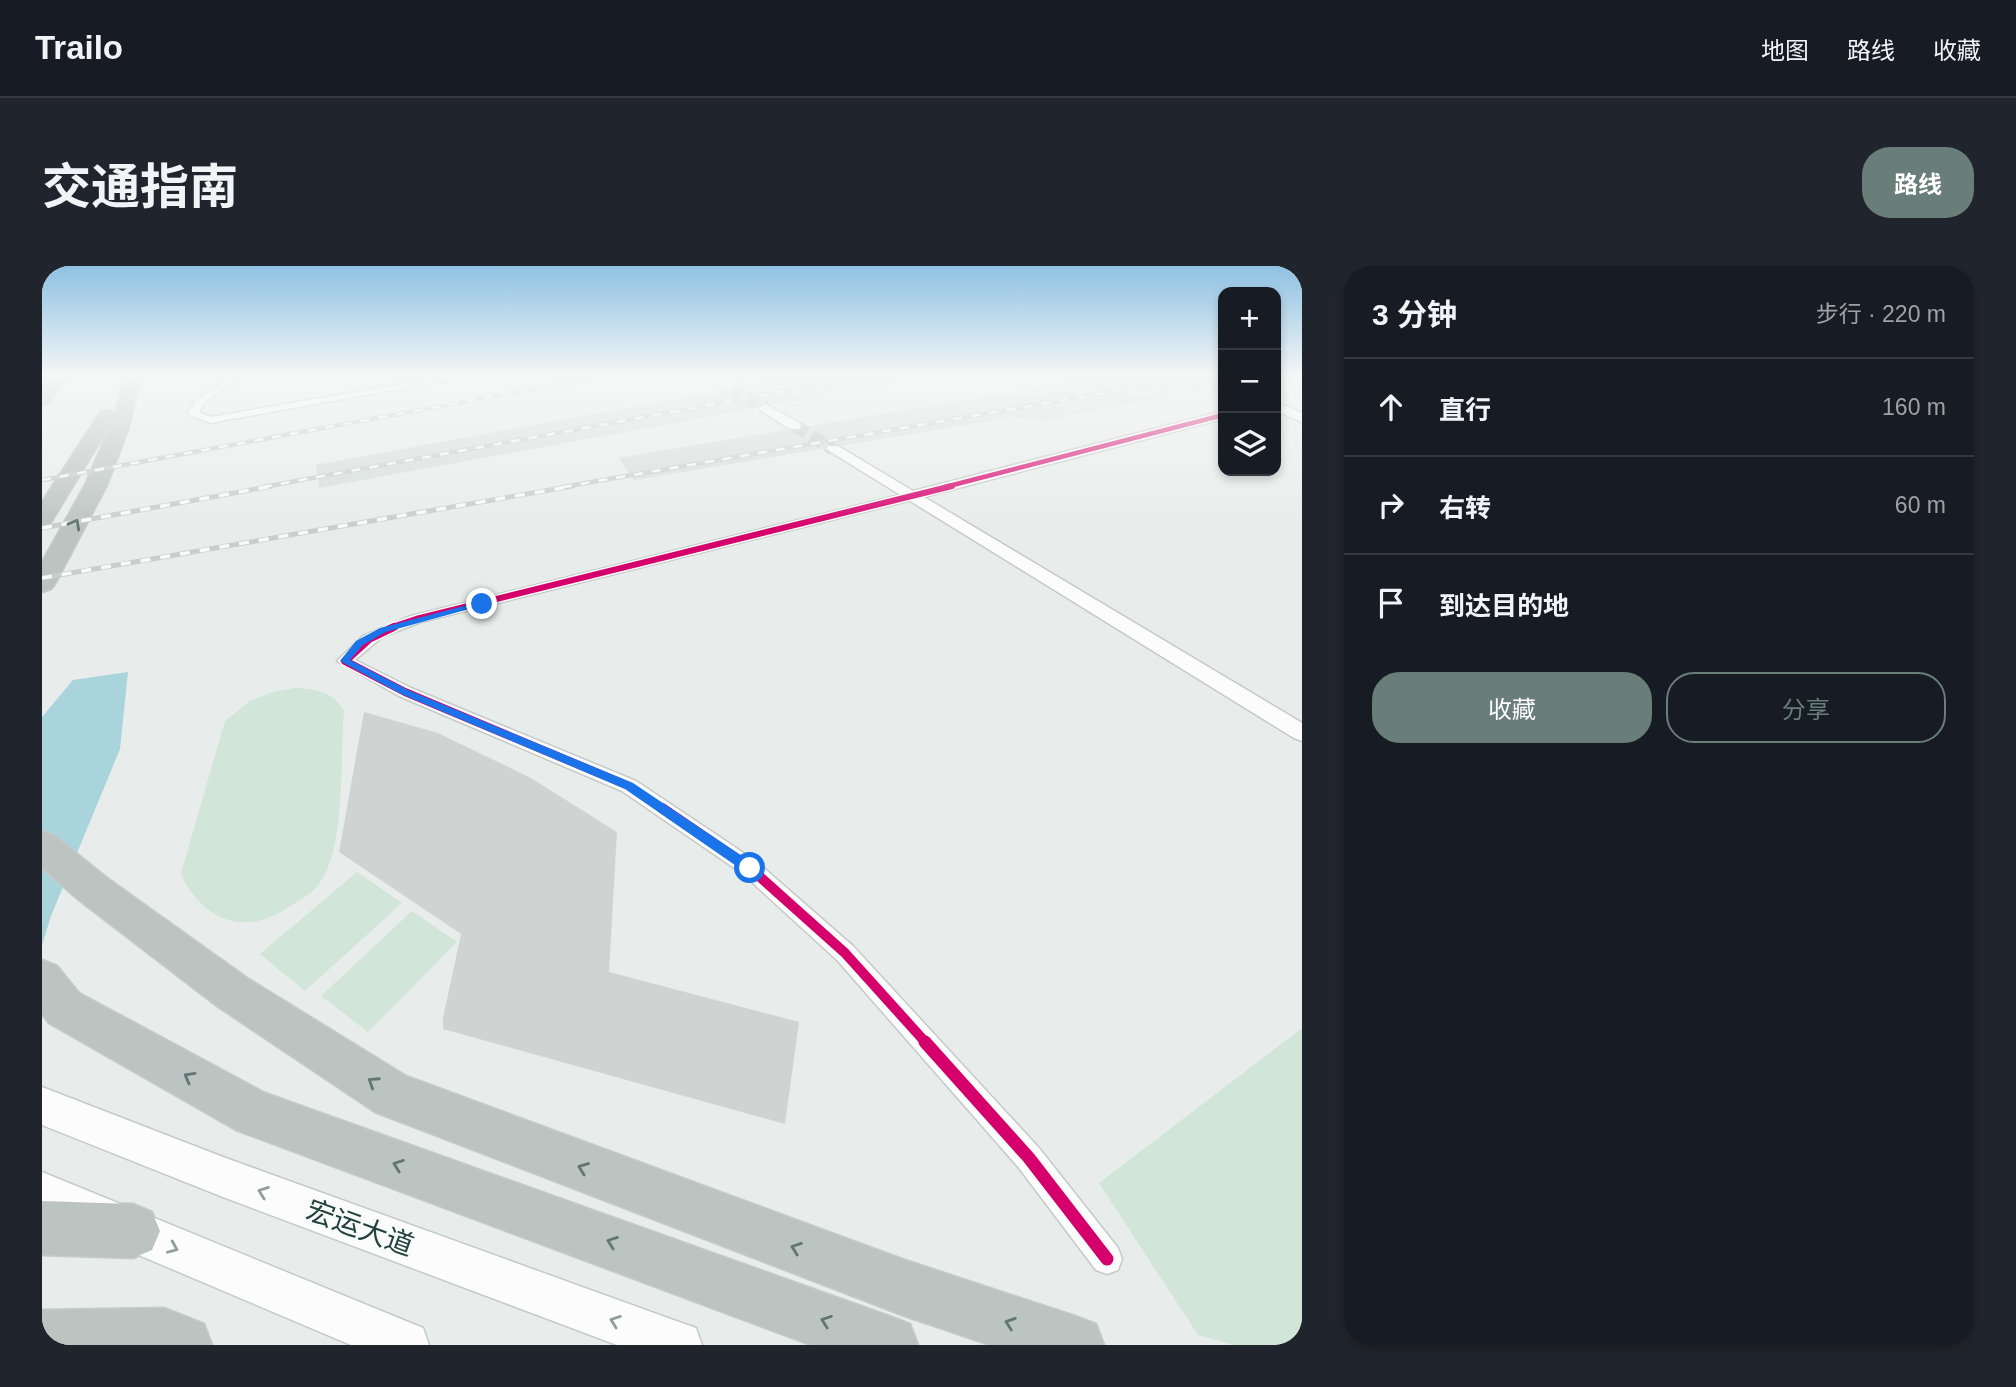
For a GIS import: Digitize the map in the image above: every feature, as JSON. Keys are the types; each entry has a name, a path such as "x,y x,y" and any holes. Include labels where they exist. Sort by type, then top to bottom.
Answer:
{"highway":[{"path":"42,519 99,427"},
{"path":"42,583 96,485 120,427"},
{"path":"42,846 93,889 232,992 392,1095 902,1287 1075,1345"},
{"path":"42,980 64,1008 253,1113 890,1345"},
{"path":"42,1228 133,1231"},
{"path":"42,1339 164,1337 183,1345"}],"main road":[{"name":"宏运大道","path":"42,1106 223,1178 679,1345"},
{"path":"42,1193 406,1345"}],"street":[{"path":"1107,1259 1029,1158 845,953 750,868 629,786 405,692 345,661 360,643 383,630 416,620 1176,427"},
{"path":"833,449 1302,733"}],"shaded area":[{"path":"521,427 651,427 319,488 316,465"},
{"path":"802,427 951,427 634,480 619,458"}],"green space":[{"path":"295,688 323,692 335,699 344,711 340,801 334,849 319,884 308,895 268,918 247,922 229,920 203,905 190,890 181,873 225,721 250,701 273,692"},
{"path":"357,872 402,903 305,991 260,954"},
{"path":"412,911 457,942 368,1032 321,996"},
{"path":"1302,1028 1302,1345 1234,1345 1198,1335 1099,1183"}],"water":[{"path":"128,672 120,749 51,916 42,945 42,717 73,680"}],"building":[{"path":"364,712 438,733 531,778 617,832 609,972 799,1022 785,1124 443,1029 461,934 339,852"}],"tunnel":[{"path":"797,427 833,449"}],"railway":[{"path":"42,480 327,427"},
{"path":"263,487 588,427"},
{"path":"563,487 907,427"},
{"path":"42,528 272,486"},
{"path":"42,578 573,486"}],"cycle path":[{"path":"1107,1259 1029,1158 845,953 750,868 629,786 405,692 345,661 377,634 416,619 1176,427"}],"route":[{"path":"482,604 383,630 360,643 345,661 405,692 629,786 750,868"}]}
